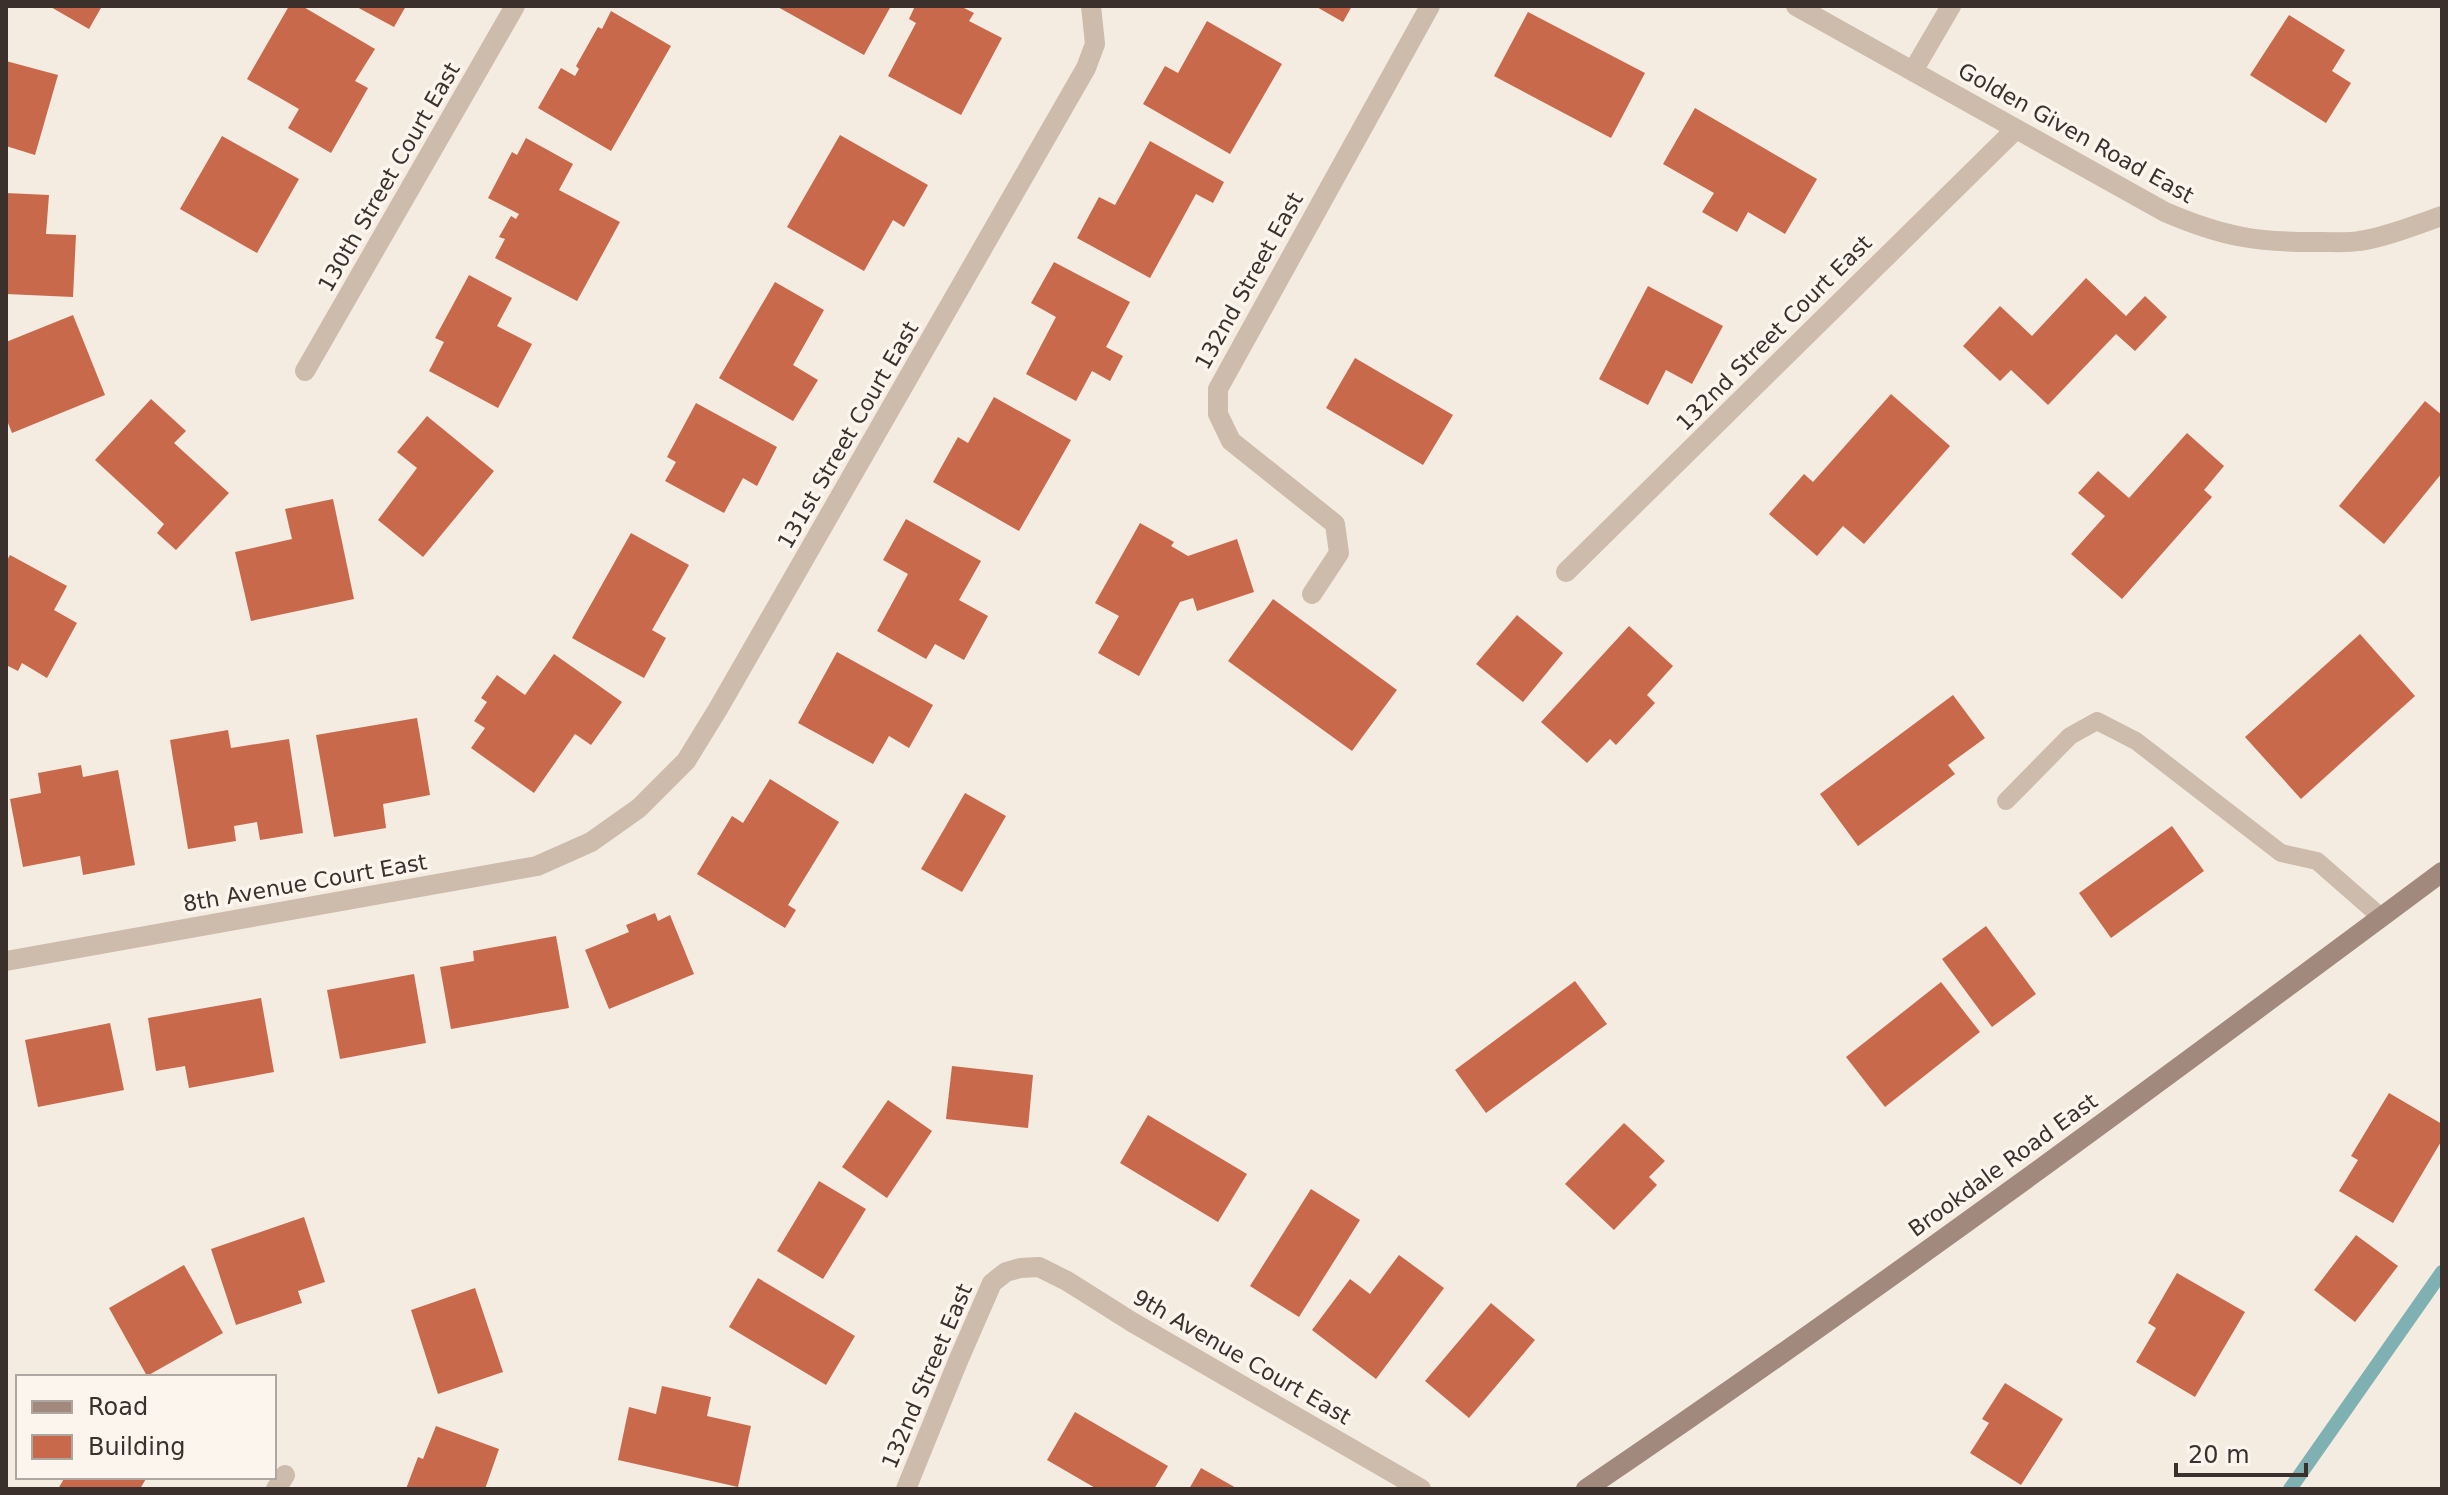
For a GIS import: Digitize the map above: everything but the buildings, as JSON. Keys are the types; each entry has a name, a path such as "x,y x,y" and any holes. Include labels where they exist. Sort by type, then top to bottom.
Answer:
{"main road":[{"name":"Brookdale Road East","path":"1586,1489 1771,1363 2442,872"}],"street":[{"name":"130th Street Court East","path":"305,371 515,6"},
{"name":"131st Street Court East","path":"605,833 639,808 686,761 718,709 1086,68 1095,44 1091,6"},
{"name":"132nd Street East","path":"1312,594 1339,553 1335,524 1231,441 1218,414 1218,389 1430,6"},
{"name":"Golden Given Road East","path":"1796,6 2165,212 2197,226 2236,237 2276,243 2359,241 2442,216"},
{"path":"1913,71 1951,6"},
{"name":"132nd Street Court East","path":"1566,572 2016,129"},
{"name":"8th Avenue Court East","path":"6,961 537,866 605,833"},
{"name":"132nd Street East","path":"906,1489 992,1283 1006,1272 1039,1267"},
{"name":"9th Avenue Court East","path":"1039,1267 1421,1489"}],"lane":[{"path":"2006,801 2070,736 2097,721 2136,741 2281,853 2317,861 2381,917"}],"waterway":[{"path":"2290,1489 2442,1272"}]}
